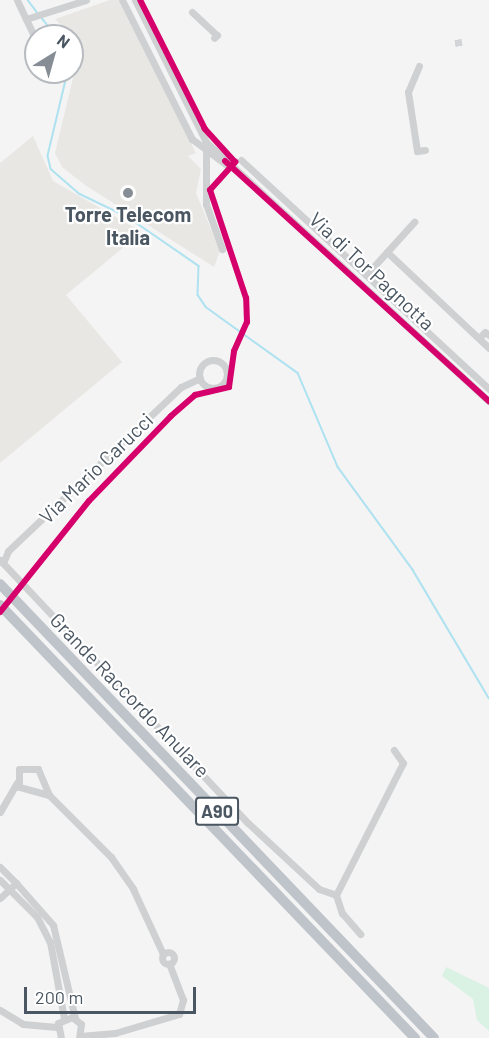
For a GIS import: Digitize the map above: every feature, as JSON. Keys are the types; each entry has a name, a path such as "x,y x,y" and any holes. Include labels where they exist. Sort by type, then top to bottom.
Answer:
{"highway":[{"name":"Grande Raccordo Anulare","path":"0,584 434,1038"},
{"name":"Grande Raccordo Anulare","path":"0,605 415,1038"}],"street":[{"path":"17,0 28,24"},
{"path":"26,19 86,0"},
{"name":"Via di Tor Pagnotta","path":"122,0 192,139 206,155 231,166"},
{"name":"Via di Tor Pagnotta","path":"135,0 206,142 489,401"},
{"path":"192,12 217,35 214,38"},
{"path":"418,66 408,92 417,151 425,150"},
{"path":"206,142 206,204 222,249"},
{"path":"241,160 489,389"},
{"path":"366,275 414,222"},
{"path":"387,252 489,348"},
{"path":"479,338 485,332 489,335"},
{"path":"210,360 227,369 227,379 218,387 207,387 200,378 201,367 210,360"},
{"name":"Via Mario Carucci","path":"1,562 8,551 181,387 200,378"},
{"path":"1,562 248,823 319,889 336,895"},
{"path":"360,934 342,913 336,895 403,763 394,750"},
{"path":"0,812 12,797 19,769 28,765 38,769 49,795 111,856 164,953 162,961 170,964 183,1000 178,1014 106,1034 80,1037 81,1024"},
{"path":"33,790 42,780"},
{"path":"17,783 24,790"},
{"path":"12,797 24,790 49,795"},
{"path":"0,867 40,907 59,939 75,1018 81,1024 106,1034"},
{"path":"0,880 37,917 50,942 64,1018 58,1034 23,1024 0,1010"},
{"path":"0,898 8,888 16,883"},
{"path":"64,1018 75,1018"}],"shaded area":[{"path":"110,0 118,0 196,153 188,156 201,169 196,193 220,251 214,267 85,185 62,167 55,153 72,84 84,84 84,24 60,24 55,19"},
{"path":"33,136 53,181 142,232 66,295 122,362 0,463 0,163"}],"green space":[{"path":"446,967 489,988 489,1031 477,1020 473,999 442,976"}],"waterway":[{"path":"28,0 37,12"},
{"path":"42,18 47,24"},
{"path":"65,84 48,156 51,169 80,194 128,217 199,266 198,295 206,307 298,373 338,467 413,570 489,698"}],"tunnel":[{"path":"458,39 459,46"}],"cycle path":[{"path":"0,612 89,501 171,416 195,395 229,387 234,351 247,322 246,298 210,190 235,162 205,129 140,0"},
{"path":"225,161 489,401"}],"place":[{"name":"Torre Telecom Italia","path":"128,193"}]}
